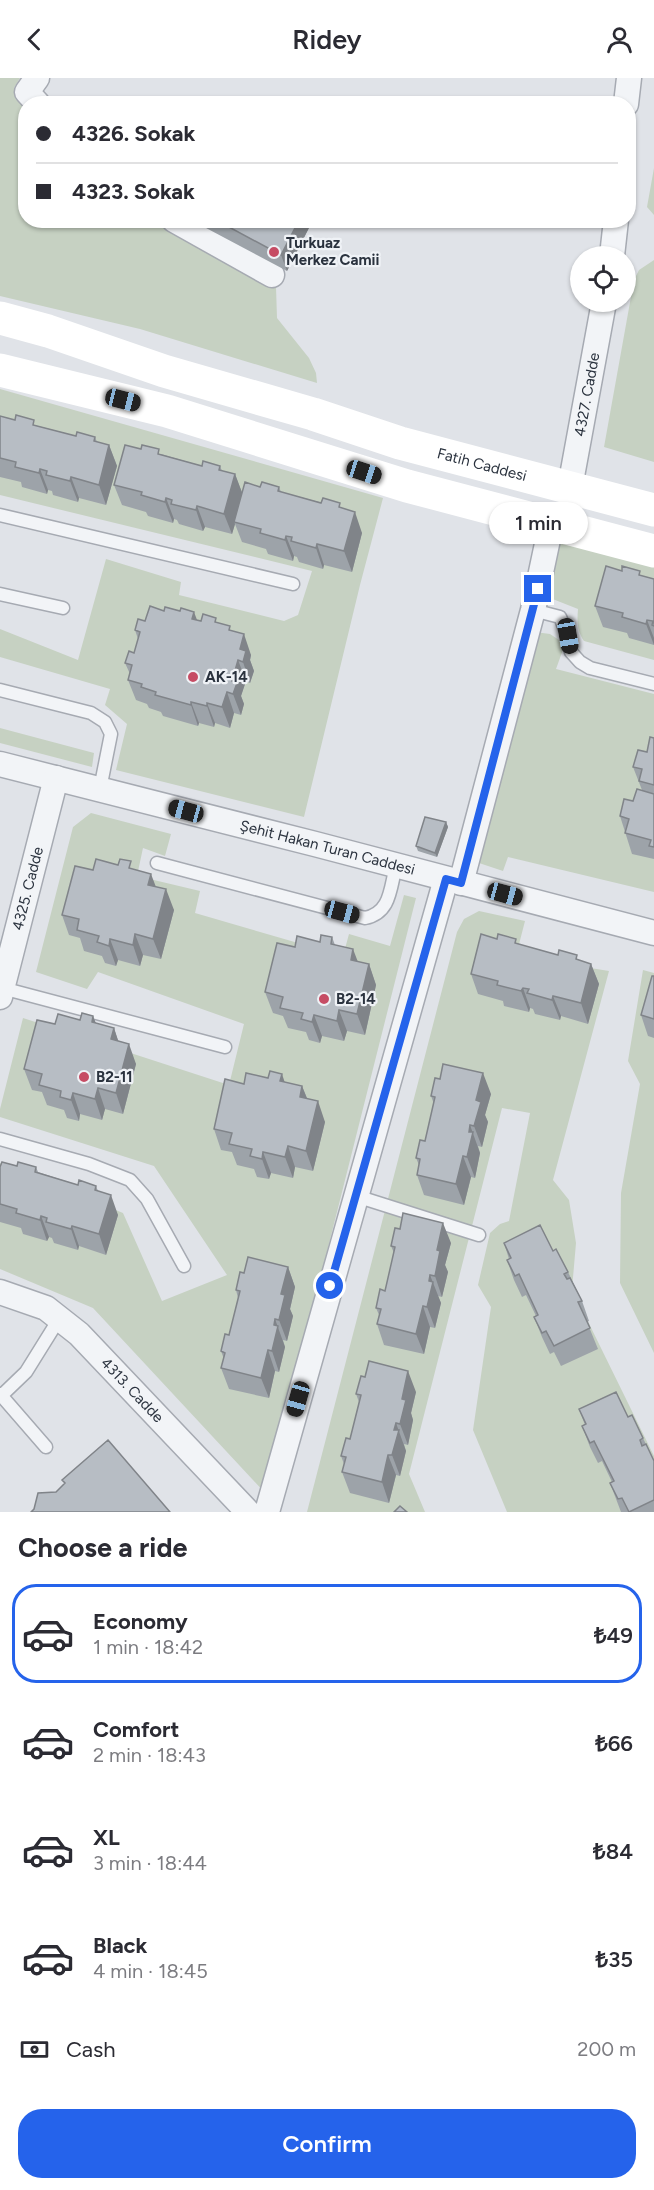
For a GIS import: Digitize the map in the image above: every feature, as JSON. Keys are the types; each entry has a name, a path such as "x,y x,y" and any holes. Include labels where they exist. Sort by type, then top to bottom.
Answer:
{"street":[{"path":"31,96 27,92 37,78"},
{"path":"627,96 628,78"},
{"path":"188,228 272,275"},
{"path":"613,246 615,228"},
{"name":"4327. Cadde","path":"570,487 602,312"},
{"name":"Fatih Caddesi","path":"0,318 48,331 164,372 313,414 400,443 654,510"},
{"path":"0,370 167,411 407,486 654,551"},
{"path":"267,1512 356,1196 533,610 551,525"},
{"name":"Şehit Hakan Turan Caddesi","path":"0,764 654,933"},
{"name":"4325. Cadde","path":"1,993 56,778"},
{"name":"4313. Cadde","path":"0,1292 46,1308 79,1334 248,1512"}],"lane":[{"path":"0,515 293,584"},
{"path":"0,594 63,608"},
{"path":"533,610 560,617 568,636 571,652 580,662 590,668 654,684"},
{"path":"0,690 91,713 105,722 111,734 100,789"},
{"path":"157,863 365,918 377,916 385,908 396,866"},
{"path":"1,993 225,1047"},
{"path":"0,1139 89,1164 130,1180 147,1199 184,1266"},
{"path":"356,1196 479,1235"},
{"path":"46,1447 1,1395 26,1372 59,1318"}],"green space":[{"path":"0,78 20,78 14,88 21,96 18,96 18,228 190,228 269,275 276,287 277,318 309,358 316,373 317,383 140,329 0,296"},
{"path":"654,168 654,215 647,207"},
{"path":"654,260 654,462 604,447 628,312 636,312 636,276 639,270"},
{"path":"0,389 383,498 304,817 116,770 127,724 105,705 110,689 0,657 0,629 78,660 106,559 181,582 179,595 284,621 298,615 312,571 0,495"},
{"path":"560,535 654,560 654,660 584,641 578,626 578,609 545,596"},
{"path":"535,632 550,634 565,644 556,669 654,694 654,892 508,857 503,871 479,863"},
{"path":"0,728 94,753 92,767 0,743"},
{"path":"91,813 171,834 165,856 143,848 137,876 200,891 195,913 343,956 349,934 390,946 404,895 416,898 266,1494 93,1308 0,1269 0,1163 123,1213 162,1301 227,1275 154,1166 0,1117 0,1109 23,1018 229,1085 244,1024 98,972 87,989 36,972 73,827"},
{"path":"479,911 525,921 516,956 609,971 553,1180 569,1200 576,1243 572,1289 654,1456 654,1512 507,1512 473,1430 491,1307 478,1285 490,1233 500,1224 509,1221 530,1113 502,1108 409,1474 425,1512 307,1512 457,932 464,919"},
{"path":"643,970 654,973 654,1353 620,1283 621,1193 640,1084 628,1061"}],"building":[{"path":"231,228 295,228 281,255"},
{"path":"16,415 34,420 33,425 76,436 77,432 95,437 94,441 109,445 99,485 71,477 70,481 46,475 47,471 40,469 39,473 15,467 16,462 0,458 0,416 15,420"},
{"path":"125,445 141,449 142,445 159,449 158,454 202,466 203,461 220,466 219,470 235,474 224,514 197,506 196,510 171,504 172,500 166,498 165,502 141,495 142,492 114,485"},
{"path":"245,482 260,487 262,482 279,487 278,491 321,503 323,498 340,503 339,507 355,512 344,551 317,544 316,548 291,541 292,537 286,536 285,540 260,533 261,529 234,522"},
{"path":"606,566 622,571 622,566 640,571 639,575 654,579 654,626 653,621 647,620 646,624 622,617 623,613 595,606"},
{"name":"AK-14","path":"150,606 164,611 165,607 180,611 181,608 194,612 192,619 201,621 203,614 216,618 215,622 230,626 229,630 244,634 240,649 246,651 243,662 238,660 232,681 237,683 233,694 227,692 222,707 207,703 207,706 191,702 191,705 155,695 156,692 141,687 142,684 128,680 132,665 125,663 129,651 134,653 140,632 135,630 138,619 145,621"},
{"path":"650,737 654,738 654,785 639,781 642,769 633,767 638,750 647,752"},
{"path":"637,789 654,794 654,847 649,846 651,840 625,833 629,819 620,816 624,799 633,801"},
{"path":"425,817 446,822 435,853 416,846"},
{"path":"96,859 118,865 120,859 131,861 129,868 151,874 148,885 166,889 153,939 135,934 133,945 110,939 109,946 97,942 99,936 77,930 79,919 62,915 75,866 93,870"},
{"path":"481,934 497,939 498,934 516,939 515,943 558,955 559,950 577,955 576,959 591,964 581,1003 553,996 552,1000 527,993 529,989 523,988 521,991 497,985 498,981 471,974"},
{"name":"B2-14","path":"321,935 332,937 331,944 353,949 351,960 369,964 357,1014 339,1010 337,1021 314,1015 312,1022 301,1019 303,1013 280,1008 283,997 265,992 277,943 295,947 297,936 320,942"},
{"path":"652,976 654,976 654,1019 641,1015"},
{"name":"B2-11","path":"82,1013 93,1016 92,1022 114,1028 111,1039 129,1044 116,1093 98,1088 95,1099 73,1093 71,1100 60,1097 61,1091 39,1085 42,1074 24,1069 37,1020 55,1024 58,1014 80,1020"},
{"path":"443,1064 483,1073 476,1100 481,1102 474,1126 470,1125 469,1132 473,1132 467,1157 463,1156 456,1184 417,1175 420,1159 416,1158 420,1140 425,1141 435,1097 431,1096 435,1078 440,1079"},
{"path":"270,1071 282,1074 280,1081 302,1086 300,1097 318,1101 306,1151 288,1146 285,1157 263,1152 262,1159 250,1156 252,1149 229,1144 232,1133 214,1129 225,1079 244,1084 246,1073 268,1078"},
{"path":"2,1162 17,1166 18,1162 36,1167 35,1172 78,1185 79,1180 96,1186 95,1190 111,1195 99,1234 72,1226 71,1229 46,1222 47,1218 41,1216 40,1220 16,1213 17,1209 0,1204"},
{"path":"403,1213 443,1223 437,1250 440,1251 435,1276 430,1275 429,1281 433,1282 427,1307 423,1306 416,1334 377,1324 381,1309 376,1308 380,1289 385,1291 395,1247 391,1246 395,1228 400,1229"},
{"path":"540,1225 553,1251 556,1249 568,1272 564,1274 567,1279 570,1278 582,1301 578,1302 590,1328 554,1346 546,1331 542,1333 534,1317 538,1315 519,1274 515,1276 507,1260 511,1258 504,1243"},
{"path":"248,1257 288,1267 281,1294 285,1295 279,1320 275,1319 274,1325 278,1326 272,1351 268,1350 261,1378 221,1368 225,1353 221,1351 225,1334 229,1335 240,1291 236,1290 240,1272 244,1273"},
{"path":"369,1361 408,1371 402,1399 406,1400 400,1424 396,1423 394,1430 399,1430 392,1455 388,1455 382,1482 342,1472 346,1457 341,1456 346,1438 350,1439 361,1395 356,1394 361,1376 365,1377"},
{"path":"616,1392 628,1417 632,1415 643,1438 640,1440 642,1446 646,1444 654,1461 654,1500 629,1512 622,1498 618,1499 610,1483 614,1481 594,1441 590,1443 582,1426 586,1424 579,1409"},
{"path":"108,1440 170,1512 31,1512 38,1493 56,1492 65,1483 62,1480"},
{"path":"400,1506 407,1512 394,1512"}],"place":[{"name":"Turkuaz Merkez Camii","path":"274,252"},
{"name":"AK-14","path":"193,677"},
{"name":"B2-14","path":"324,999"},
{"name":"B2-11","path":"84,1077"}],"route":[{"path":"330,1286 446,879 461,883 538,589"}]}
